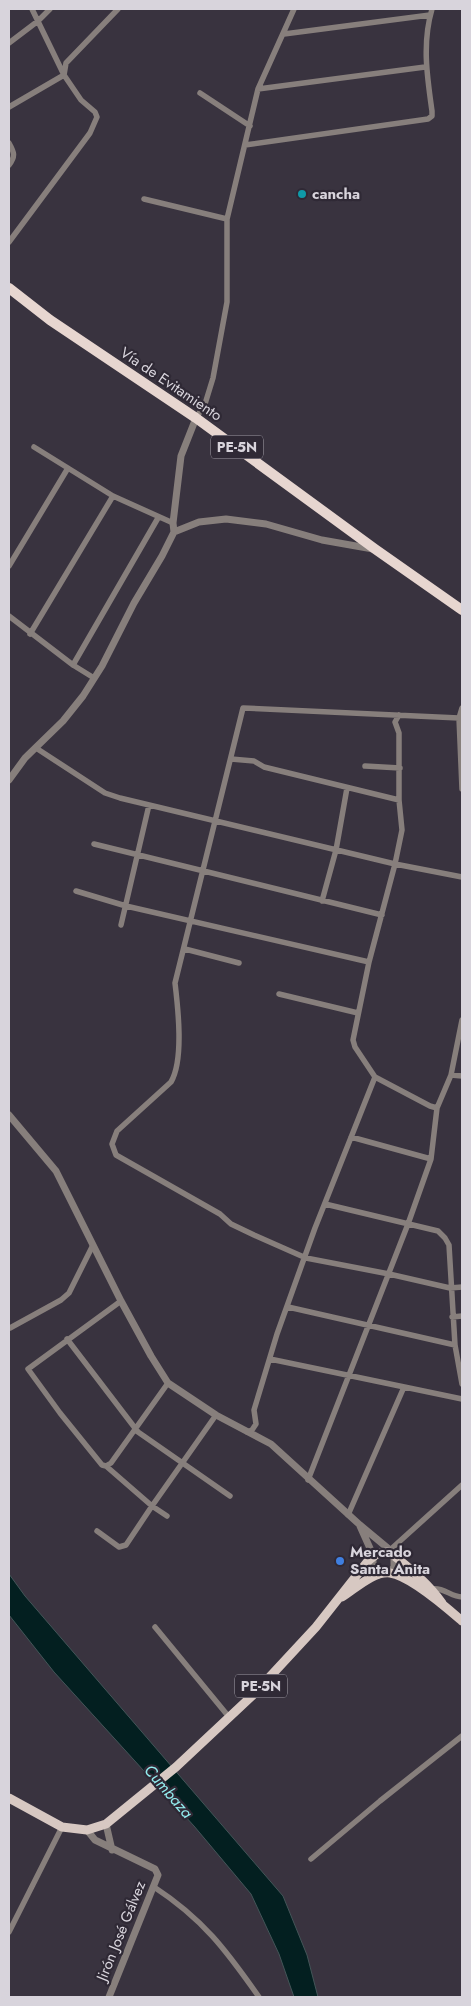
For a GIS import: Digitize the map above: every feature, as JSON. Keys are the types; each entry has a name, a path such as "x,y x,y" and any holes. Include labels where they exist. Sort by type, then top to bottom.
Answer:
{"highway":[{"name":"Vía de Evitamiento","path":"9,288 50,320 196,418 375,550 462,610"}],"main road":[{"path":"373,1555 384,1551 391,1552 432,1588 442,1603"},
{"name":"PE-5N","path":"9,1798 62,1827 87,1830 106,1824 176,1767 254,1694 316,1627 373,1555"},
{"path":"390,1573 412,1583 442,1603 462,1621"},
{"name":"PE-5N","path":"339,1599 379,1575 390,1573"}],"street":[{"path":"9,242 94,126 97,117 95,112 81,100 64,74 32,9"},
{"path":"9,44 50,9"},
{"path":"9,107 64,74 66,63 118,9"},
{"path":"9,780 25,758 63,721 83,696 174,532 173,523 181,456 196,418 205,404 213,378 227,302 226,219 258,89 294,9"},
{"path":"245,145 428,119 432,116 432,111 425,67 427,24 432,9"},
{"path":"284,34 430,16"},
{"path":"258,89 425,67"},
{"path":"200,93 250,126"},
{"path":"9,142 14,152 13,160 9,165"},
{"path":"144,198 226,219"},
{"path":"34,447 113,496 158,518 173,523"},
{"path":"9,566 68,468"},
{"path":"30,634 113,496"},
{"path":"73,665 158,518"},
{"path":"174,532 199,522 226,519 266,524 322,540 375,550"},
{"path":"9,616 30,634 94,678"},
{"path":"459,718 243,708 176,983 178,1028 176,1072 171,1082 117,1132 112,1144 116,1155 220,1214 231,1224 306,1258 450,1288 462,1287"},
{"path":"462,708 459,718 462,789"},
{"path":"399,715 395,722 399,734 399,800 402,830 358,1013 353,1044 375,1076 437,1108"},
{"path":"36,748 104,793 395,864 462,877"},
{"path":"232,759 254,761 264,767 399,800"},
{"path":"365,766 400,768"},
{"path":"322,901 336,850 347,788"},
{"path":"120,925 149,805"},
{"path":"94,844 136,856 382,915"},
{"path":"76,891 126,906 192,922 370,962"},
{"path":"185,949 239,963"},
{"path":"279,994 358,1013"},
{"path":"308,1480 389,1274 431,1160 437,1108 451,1075 462,1020"},
{"path":"451,1075 462,1076"},
{"path":"247,1432 252,1430 256,1424 254,1410 277,1334 375,1076"},
{"path":"9,1115 56,1171 121,1301 168,1383 216,1415 271,1444 308,1480 391,1552 394,1567 390,1573"},
{"path":"351,1137 431,1160"},
{"path":"325,1204 438,1231 445,1238 449,1249 452,1317 462,1384"},
{"path":"10,1328 61,1300 69,1293 93,1245"},
{"path":"121,1301 28,1369 60,1413 102,1465 106,1466 152,1506 167,1516"},
{"path":"288,1307 455,1345"},
{"path":"452,1317 462,1316"},
{"path":"67,1339 138,1432 184,1462 230,1496"},
{"path":"270,1358 462,1398"},
{"path":"106,1466 111,1463 168,1383"},
{"path":"348,1515 404,1387"},
{"path":"97,1531 119,1547 126,1546 216,1415"},
{"path":"391,1552 462,1485"},
{"path":"360,1526 373,1555 373,1565 379,1575"},
{"path":"432,1588 444,1589 451,1595 462,1597"},
{"path":"156,1627 229,1717"},
{"path":"311,1859 462,1736"},
{"path":"106,1824 112,1850"},
{"path":"9,1932 10,1924 62,1827"},
{"path":"87,1830 95,1840 112,1850"},
{"name":"Jirón José Gálvez","path":"109,1997 158,1874 155,1869 112,1850"},
{"path":"154,1887 178,1902 215,1936 259,1997"}],"water":[{"name":"Cumbaza","path":"9,1574 25,1596 283,1896 307,1955 318,1997 294,1997 279,1954 251,1894 194,1826 54,1672 9,1615"}],"place":[{"name":"cancha","path":"302,194"},
{"name":"Mercado Santa Anita","path":"340,1561"}]}
